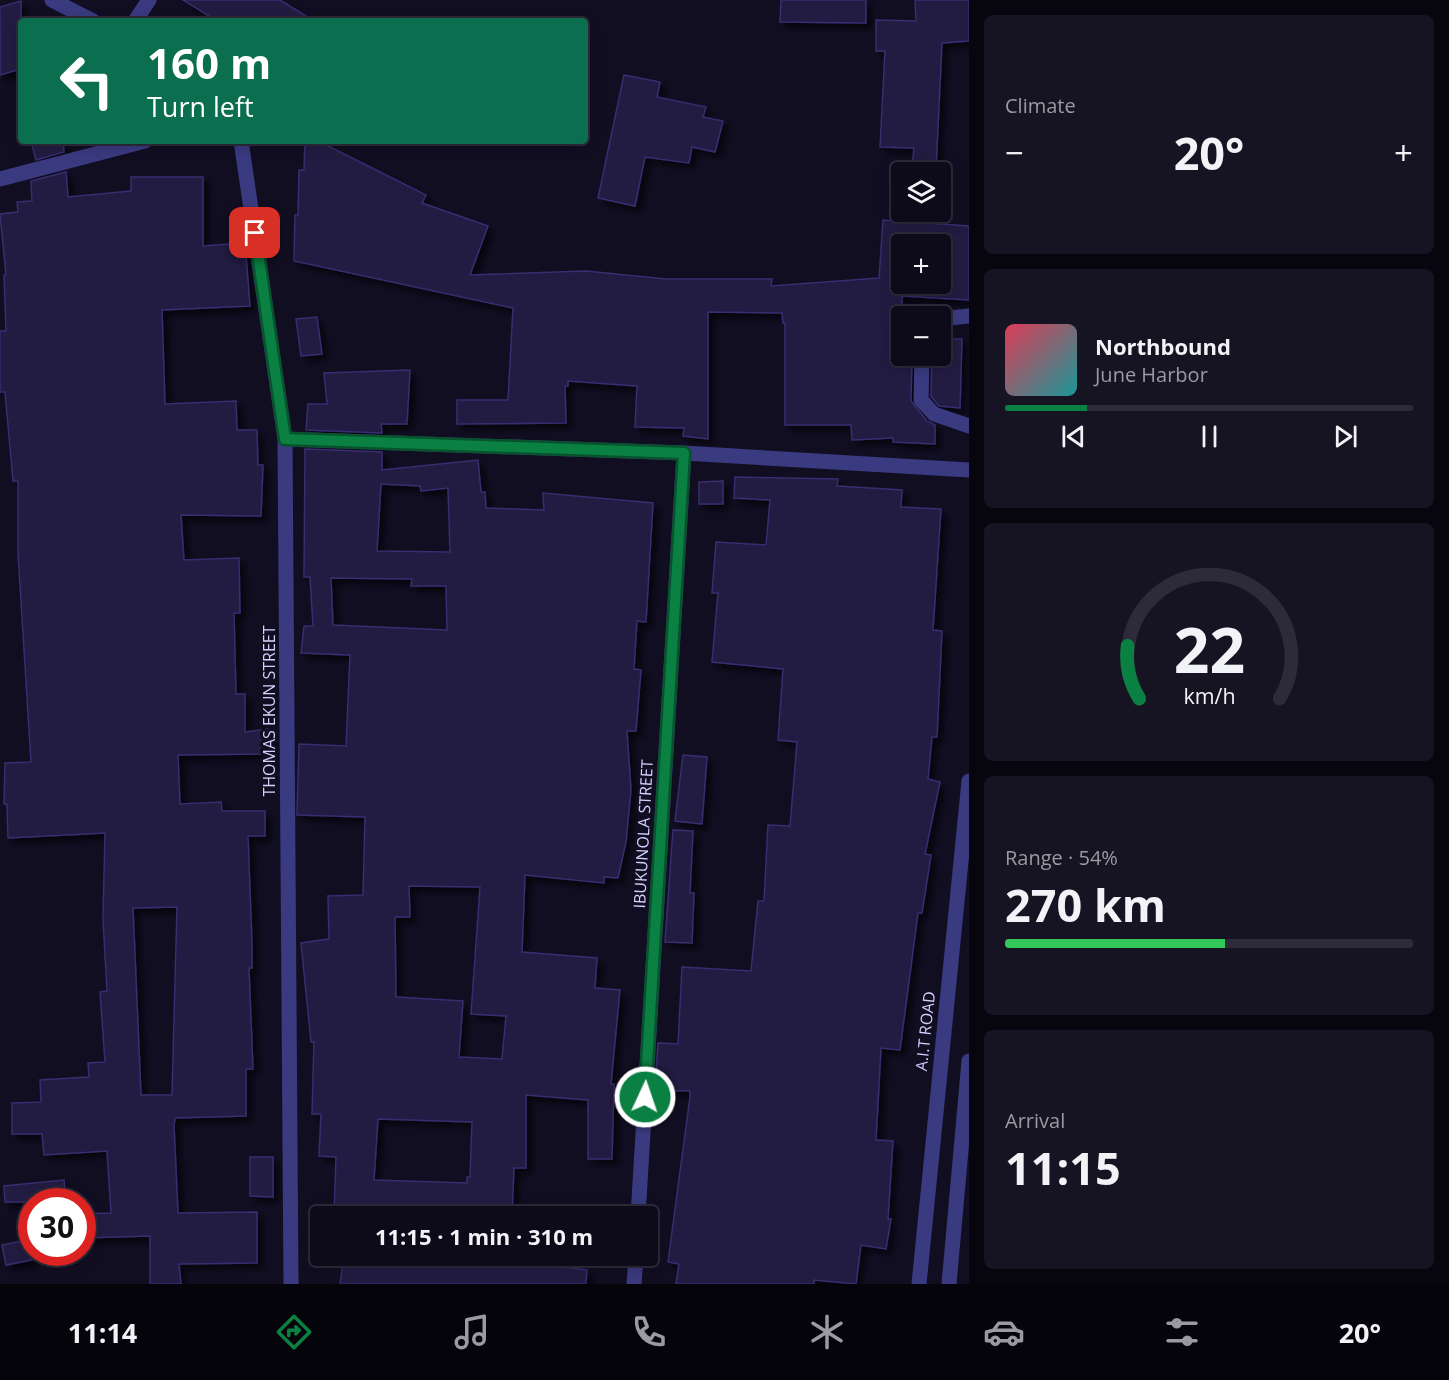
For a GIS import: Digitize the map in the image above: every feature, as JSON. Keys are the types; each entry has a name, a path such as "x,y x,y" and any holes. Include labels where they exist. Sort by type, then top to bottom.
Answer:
{"street":[{"path":"52,0 87,18"},
{"path":"137,18 149,0"},
{"path":"0,179 134,144"},
{"name":"THOMAS EKUN STREET","path":"241,144 285,439 291,1284"},
{"path":"951,318 969,316"},
{"path":"922,366 921,400 934,414 969,426"},
{"path":"285,439 684,453 969,470"},
{"name":"IBUKUNOLA STREET","path":"639,1206 684,453"},
{"name":"A.I.T ROAD","path":"919,1284 969,781"},
{"path":"950,1284 969,1061"},
{"path":"634,1284 635,1266"}],"building":[{"path":"183,0 280,0 309,18 212,18"},
{"path":"781,0 866,0 866,23 780,22"},
{"path":"915,0 969,0 969,41 942,43 936,162 913,162 914,148 880,147 885,51 876,51 876,20 916,21"},
{"path":"21,1 21,18 18,18 18,70 0,75 0,7"},
{"path":"624,75 660,82 657,97 706,107 703,117 723,121 715,152 692,147 689,163 645,157 635,206 598,198"},
{"path":"32,144 63,144 64,152 36,160"},
{"path":"305,144 326,144 426,195 422,203 488,226 470,275 586,271 666,279 772,279 771,286 879,278 883,220 969,226 969,300 902,296 902,306 891,306 891,366 912,366 911,401 927,421 935,425 935,444 893,442 893,438 852,440 851,425 785,425 785,323 783,323 782,313 708,312 708,439 683,436 684,428 635,427 637,386 568,381 568,386 565,386 566,423 457,424 457,400 508,400 513,308 294,261 295,215 298,215 299,170 304,170"},
{"path":"66,172 68,197 131,191 131,177 203,177 203,246 245,243 250,306 162,310 165,404 236,401 237,430 257,430 258,465 263,465 261,516 181,515 184,560 239,558 240,613 234,613 236,694 245,694 245,732 268,729 271,754 178,755 180,804 221,802 222,811 265,811 265,836 248,836 252,943 252,968 249,968 253,1069 246,1069 246,1116 175,1118 174,1126 178,1213 257,1212 257,1263 179,1264 181,1284 150,1284 150,1236 96,1238 96,1214 111,1213 107,1151 44,1155 42,1134 12,1134 12,1103 41,1102 40,1080 89,1077 88,1063 105,1062 100,992 107,991 103,919 105,833 8,838 7,804 4,804 5,763 31,762 18,553 18,481 13,481 5,392 0,392 0,331 6,331 4,275 6,275 0,214 18,212 17,202 32,201 31,181","holes":["177,907 172,1095 141,1095 133,908"]},
{"path":"317,317 322,354 301,356 296,319"},
{"path":"951,339 962,339 960,408 939,406 931,396 932,366 951,366"},
{"path":"410,370 407,424 381,424 382,433 306,430 308,404 327,404 324,373"},
{"path":"305,449 382,452 382,470 478,460 481,492 485,492 486,508 544,510 543,493 653,503 646,622 637,621 634,669 641,670 636,731 627,731 631,790 626,842 618,878 604,877 604,883 525,875 522,952 597,958 595,988 620,990 611,1084 614,1084 612,1159 588,1159 588,1100 526,1095 526,1168 514,1168 512,1206 334,1206 336,1157 319,1156 321,1114 312,1114 314,1042 311,1042 301,943 329,939 328,896 363,895 365,817 297,815 299,744 346,746 350,655 301,653 304,626 313,626 310,577 304,577","holes":["381,484 420,486 421,491 448,488 450,552 377,551","331,578 412,579 411,586 446,586 447,630 333,625","409,886 480,887 471,1014 506,1016 502,1059 459,1057 463,1001 396,997 395,917 410,917","378,1119 472,1122 470,1177 467,1177 467,1183 374,1180"]},
{"path":"735,477 838,479 837,486 902,490 901,507 941,509 933,630 942,631 937,737 932,737 928,779 940,782 925,854 931,855 922,913 918,913 900,1050 881,1048 876,1140 893,1141 888,1219 891,1219 886,1249 861,1245 856,1284 814,1280 814,1284 676,1284 679,1264 668,1262 690,1091 655,1090 658,1043 678,1044 682,967 751,971 758,901 764,901 768,825 790,826 797,742 778,740 783,669 712,662 718,593 712,593 716,542 766,545 770,500 734,498"},
{"path":"723,481 723,504 699,504 699,482"},
{"path":"683,755 707,757 702,824 675,821"},
{"path":"673,830 693,831 690,893 694,893 692,943 665,942"},
{"path":"250,1157 273,1157 273,1197 250,1196"},
{"path":"64,1180 65,1188 18,1188 18,1202 5,1202 4,1186"},
{"path":"18,1242 18,1263 6,1265 2,1245"},
{"path":"343,1266 554,1266 587,1270 586,1284 340,1284"}],"route":[{"path":"255,233 285,439 684,453 645,1097"}]}
